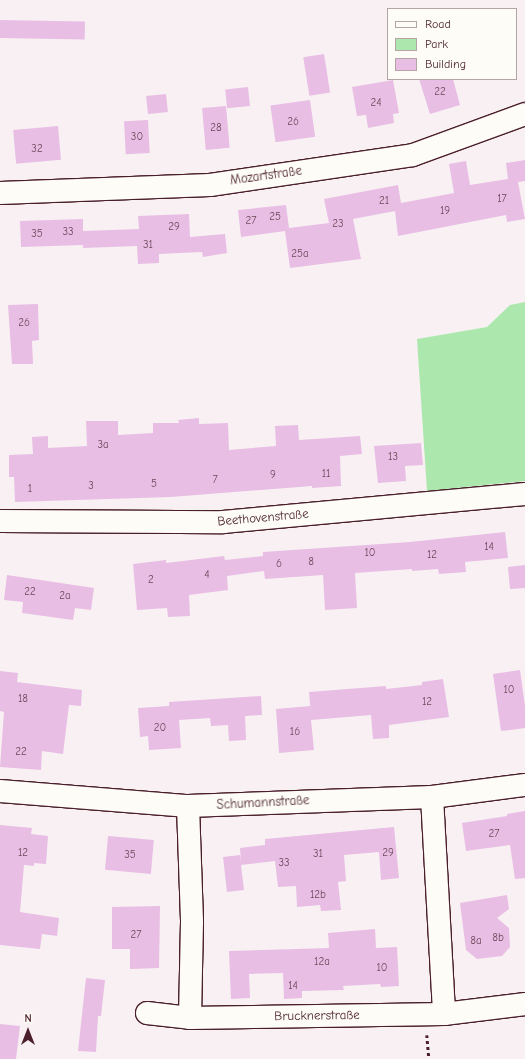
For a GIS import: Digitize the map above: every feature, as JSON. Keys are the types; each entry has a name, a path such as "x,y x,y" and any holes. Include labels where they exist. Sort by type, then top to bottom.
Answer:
{"street":[{"name":"Mozartstraße","path":"0,193 210,185 413,155 525,114"},
{"name":"Beethovenstraße","path":"0,522 224,522 525,494"},
{"name":"Schumannstraße","path":"0,791 188,806 432,797 525,785"},
{"path":"432,797 444,1014"},
{"path":"188,806 192,922 190,1018"},
{"name":"Brucknerstraße","path":"146,1013 190,1018 444,1014 525,1004"}],"green space":[{"path":"525,302 525,481 427,491 417,339 487,327 510,305"}],"building":[{"path":"0,20 85,21 85,39 0,38"},
{"path":"324,54 330,93 309,96 303,57"},
{"path":"393,80 399,113 393,114 394,123 368,128 366,115 357,116 352,87"},
{"path":"419,80 453,80 460,105 430,114"},
{"path":"248,87 250,106 227,108 225,89"},
{"path":"166,94 168,112 148,114 146,96"},
{"path":"310,100 315,137 276,142 270,106"},
{"path":"226,106 230,148 206,150 202,108"},
{"path":"148,120 150,153 126,154 124,121"},
{"path":"58,126 61,160 16,164 13,130"},
{"path":"525,160 525,181 518,182 525,219 507,222 506,215 398,236 395,211 353,219 361,259 290,268 285,231 241,237 238,210 286,205 289,228 329,223 324,199 398,185 401,203 454,193 449,164 466,161 470,185 508,179 506,163"},
{"path":"189,214 190,237 225,234 227,253 203,257 202,252 159,254 159,263 138,264 137,246 83,248 83,245 21,247 20,221 83,219 83,231 139,229 138,216"},
{"path":"38,304 39,340 32,341 33,364 12,364 8,305"},
{"path":"199,418 199,424 228,423 229,450 276,446 275,426 298,425 299,440 360,436 362,454 340,456 341,486 312,488 312,486 171,497 15,502 14,477 9,477 9,455 33,454 32,437 48,436 48,448 87,446 86,421 118,421 118,435 153,433 153,423 179,423 178,420"},
{"path":"421,443 423,465 405,466 406,481 378,483 374,446"},
{"path":"505,532 508,558 465,562 466,572 439,574 438,569 412,571 412,569 355,573 357,608 325,610 323,575 265,579 264,571 227,576 228,590 189,595 190,616 168,617 167,608 137,610 133,564 166,560 166,563 224,556 225,560 263,556 263,552 410,542"},
{"path":"525,565 525,588 510,589 508,567"},
{"path":"7,575 94,588 91,610 75,608 73,620 22,613 23,602 4,600"},
{"path":"520,670 525,706 525,728 501,731 493,674"},
{"path":"0,671 18,673 17,682 82,690 81,706 69,705 63,754 42,751 41,770 0,767 4,712 0,711"},
{"path":"443,679 449,717 389,725 389,738 373,739 371,715 311,720 314,750 279,753 276,709 310,706 311,716 309,692 386,686 386,689 422,685 422,682"},
{"path":"261,696 262,715 245,716 246,740 229,741 228,725 211,726 210,718 179,720 181,748 149,750 148,736 140,737 138,708 169,706 169,702"},
{"path":"525,811 525,878 515,879 510,845 466,851 462,823 507,816 507,814"},
{"path":"0,825 32,828 31,834 48,836 46,864 34,863 34,866 24,865 20,912 59,918 57,936 42,934 40,949 0,945"},
{"path":"394,827 399,878 381,880 379,852 344,855 346,881 338,882 341,910 321,911 320,905 297,907 296,886 278,887 275,861 241,865 244,890 227,892 223,857 240,855 241,862 240,848 265,845 265,839"},
{"path":"108,836 154,840 151,874 105,870"},
{"path":"507,895 509,909 497,918 509,928 510,947 502,956 477,959 466,950 460,903"},
{"path":"160,906 159,968 130,969 130,949 112,949 112,907"},
{"path":"375,929 376,948 397,947 399,986 381,987 380,984 343,986 344,990 302,991 302,998 284,999 283,973 249,974 250,998 231,999 229,951 329,948 328,933"},
{"path":"86,978 105,980 101,1016 98,1016 96,1052 78,1051"},
{"path":"0,1024 20,1026 16,1059 0,1059"}]}
